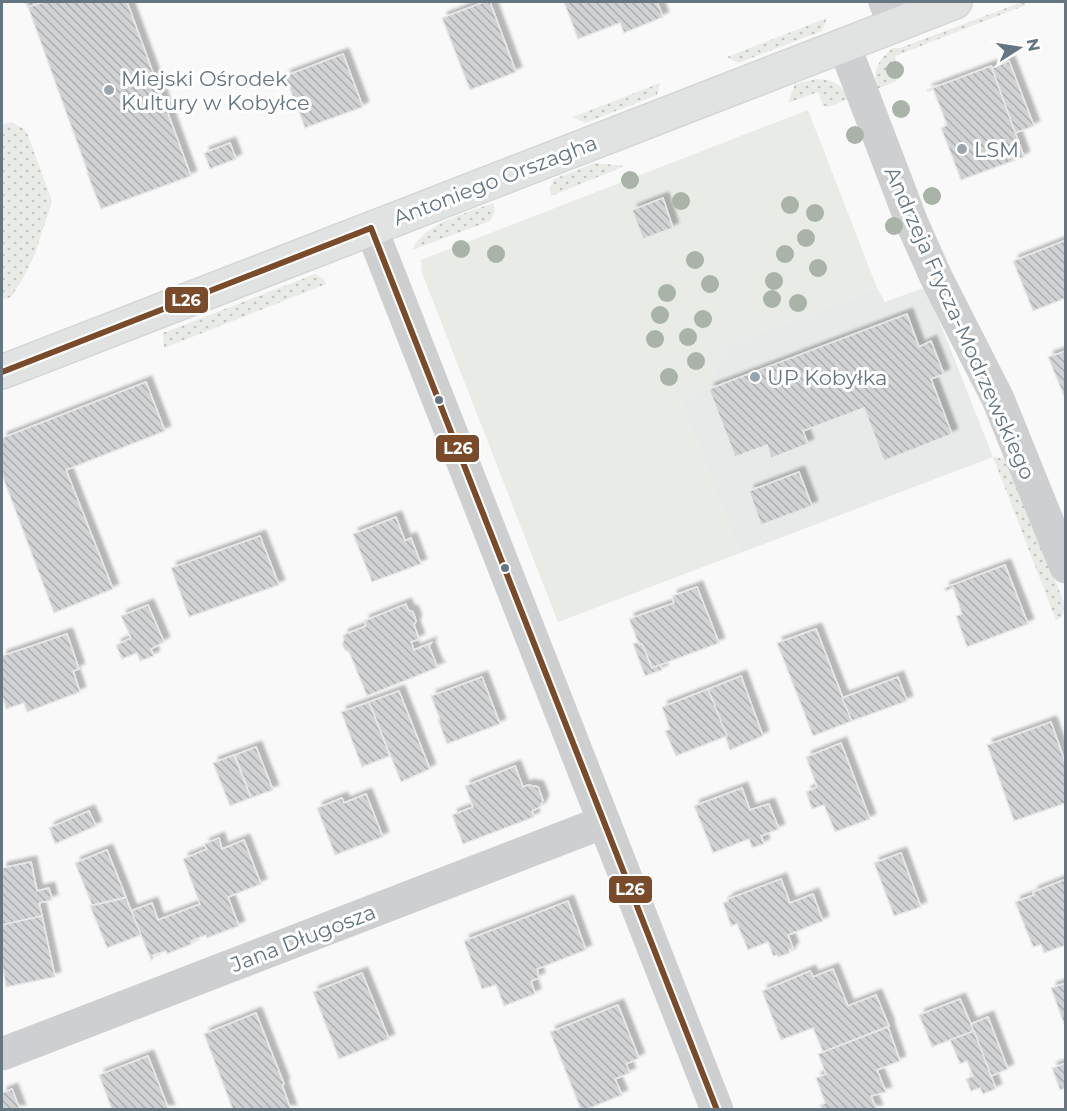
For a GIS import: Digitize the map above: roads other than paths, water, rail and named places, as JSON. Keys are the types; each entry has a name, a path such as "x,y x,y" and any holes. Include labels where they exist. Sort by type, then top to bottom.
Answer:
{"street":[{"name":"Antoniego Orszagha","path":"2,372 844,45 890,13 955,2"},
{"name":"Andrzeja Frycza-Modrzewskiego","path":"844,45 912,223 940,285 998,399 1065,567"},
{"path":"371,228 717,1110"},
{"name":"Jana Długosza","path":"2,1054 604,822"}],"place":[{"name":"Miejski Ośrodek Kultury w Kobyłce","path":"109,90"},
{"name":"LSM","path":"962,149"},
{"name":"UP Kobyłka","path":"755,377"}]}
